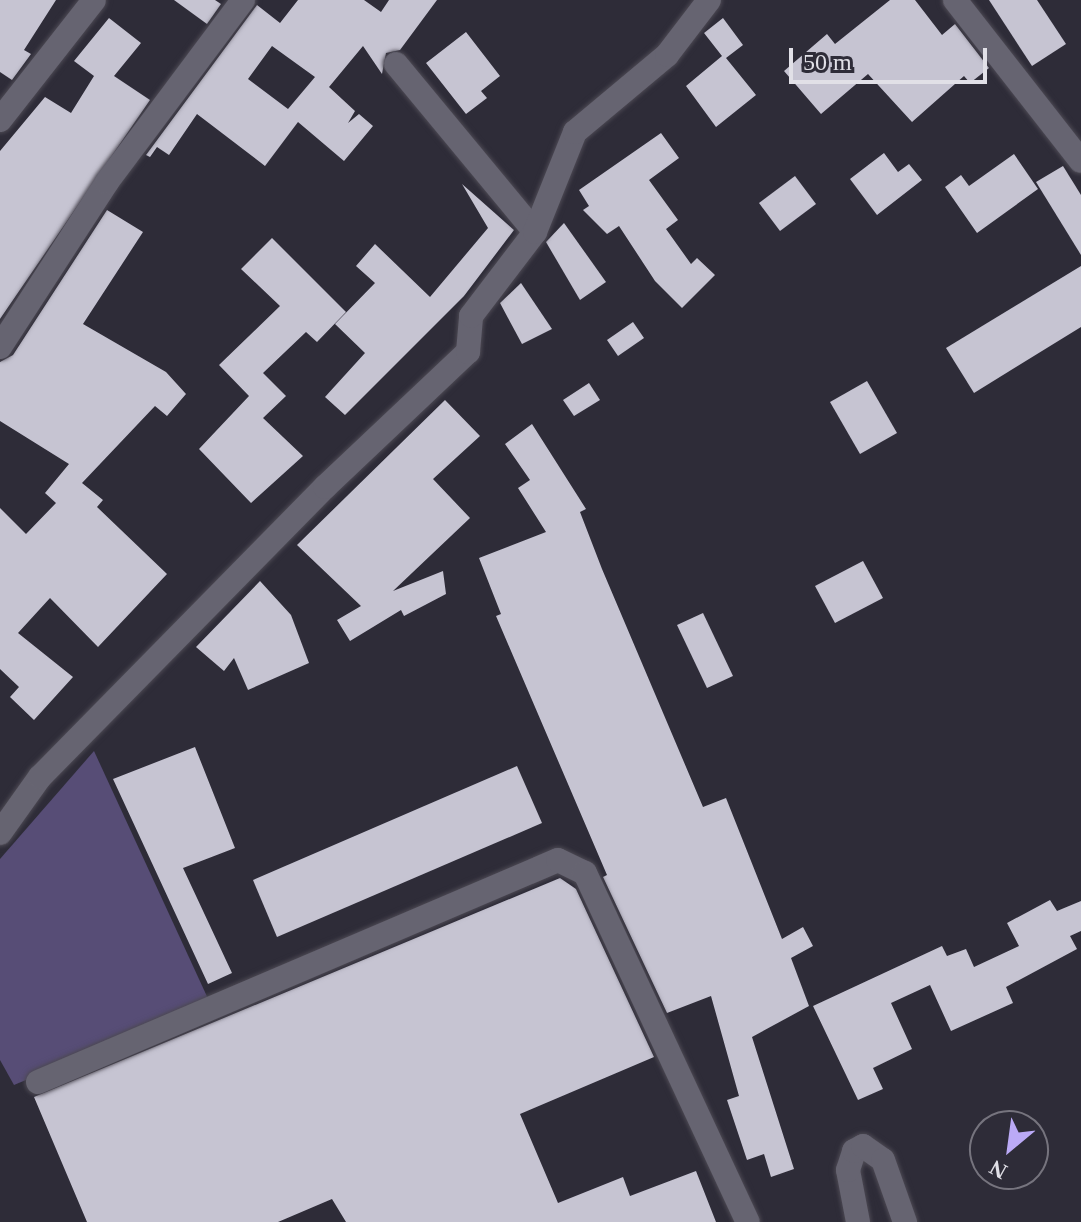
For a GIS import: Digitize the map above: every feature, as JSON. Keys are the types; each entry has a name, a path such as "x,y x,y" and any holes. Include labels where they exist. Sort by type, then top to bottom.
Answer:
{"street":[{"path":"0,120 94,0"},
{"path":"0,347 107,182 243,0"},
{"path":"0,833 40,777 325,487 468,352 471,316 535,232 575,132 667,55 709,0"},
{"path":"955,0 1081,161"},
{"path":"396,64 535,232"},
{"path":"38,1082 558,860 585,873 748,1222"},
{"path":"858,1222 848,1170 854,1151 863,1146 883,1160 905,1222"}],"shaded area":[{"path":"94,751 210,1003 14,1085 0,1060 0,859"}],"building":[{"path":"0,0 56,0 24,50 31,54 12,80 0,72"},
{"path":"174,0 215,0 221,4 207,24"},
{"path":"298,0 364,0 381,12 389,0 437,0 400,50 386,53 382,74 363,46 329,87 355,111 348,123 359,114 373,126 344,161 298,122 265,166 197,114 169,155 157,147 150,157 146,155 257,5 280,23","holes":["272,46 315,77 288,109 248,79"]},
{"path":"890,0 915,0 942,35 955,24 989,68 970,83 964,76 912,122 868,74 821,114 784,71 827,34 835,44"},
{"path":"989,0 1037,0 1066,44 1032,66"},
{"path":"109,18 141,43 114,76 150,100 0,319 0,151 45,97 71,113 94,76 74,61"},
{"path":"723,18 743,45 726,58 756,95 716,127 686,86 722,56 704,33"},
{"path":"466,32 500,76 481,91 487,98 466,114 426,63"},
{"path":"661,133 679,158 649,180 678,220 666,229 691,264 697,258 715,275 682,308 655,281 619,226 607,234 583,210 589,206 579,190"},
{"path":"884,153 898,172 909,164 922,180 877,215 850,179"},
{"path":"1014,154 1038,189 977,233 945,187 961,175 969,186"},
{"path":"1063,166 1081,195 1081,255 1036,182"},
{"path":"795,176 816,204 780,231 759,203"},
{"path":"462,184 514,230 464,296 345,415 325,397 365,353 335,324 375,283 356,266 375,244 430,297 488,228"},
{"path":"107,210 143,232 83,324 166,372 186,394 167,416 155,406 82,483 103,500 97,507 167,574 98,647 50,598 18,633 73,677 34,720 10,697 19,687 0,669 0,508 26,534 56,503 45,493 69,464 0,421 0,362 13,355"},
{"path":"564,223 606,282 580,300 546,242"},
{"path":"272,238 346,312 317,342 306,332 263,373 286,396 263,418 303,456 251,503 199,449 249,396 219,365 280,306 241,269"},
{"path":"1081,266 1081,327 974,393 946,348"},
{"path":"521,283 552,329 522,344 500,303"},
{"path":"633,322 644,338 618,356 607,340"},
{"path":"867,381 897,433 860,454 830,402"},
{"path":"589,383 600,400 574,416 563,400"},
{"path":"445,400 480,436 433,479 470,518 393,591 443,571 446,594 404,616 401,610 350,641 337,620 361,606 297,545"},
{"path":"532,424 586,509 580,512 602,569 703,807 726,798 782,939 803,927 813,946 791,958 809,1006 752,1037 794,1169 771,1177 764,1154 747,1160 727,1100 739,1096 711,996 667,1013 603,877 607,875 496,616 501,614 479,558 546,532 518,488 530,480 505,444"},
{"path":"863,561 883,598 835,623 815,586"},
{"path":"260,581 291,615 309,663 248,690 234,658 224,671 196,647"},
{"path":"703,613 733,676 707,688 677,625"},
{"path":"195,747 235,848 183,868 232,973 208,984 113,779"},
{"path":"517,766 542,823 277,937 253,880"},
{"path":"560,878 576,889 654,1057 520,1114 558,1203 623,1177 630,1196 696,1171 716,1222 346,1222 332,1199 278,1222 87,1222 34,1097"},
{"path":"1050,900 1057,911 1081,901 1081,931 1070,936 1077,949 1006,987 1013,1003 951,1031 930,985 891,1003 912,1049 873,1068 883,1089 858,1100 813,1006 942,946 947,956 966,949 974,967 1019,946 1007,923"}]}
